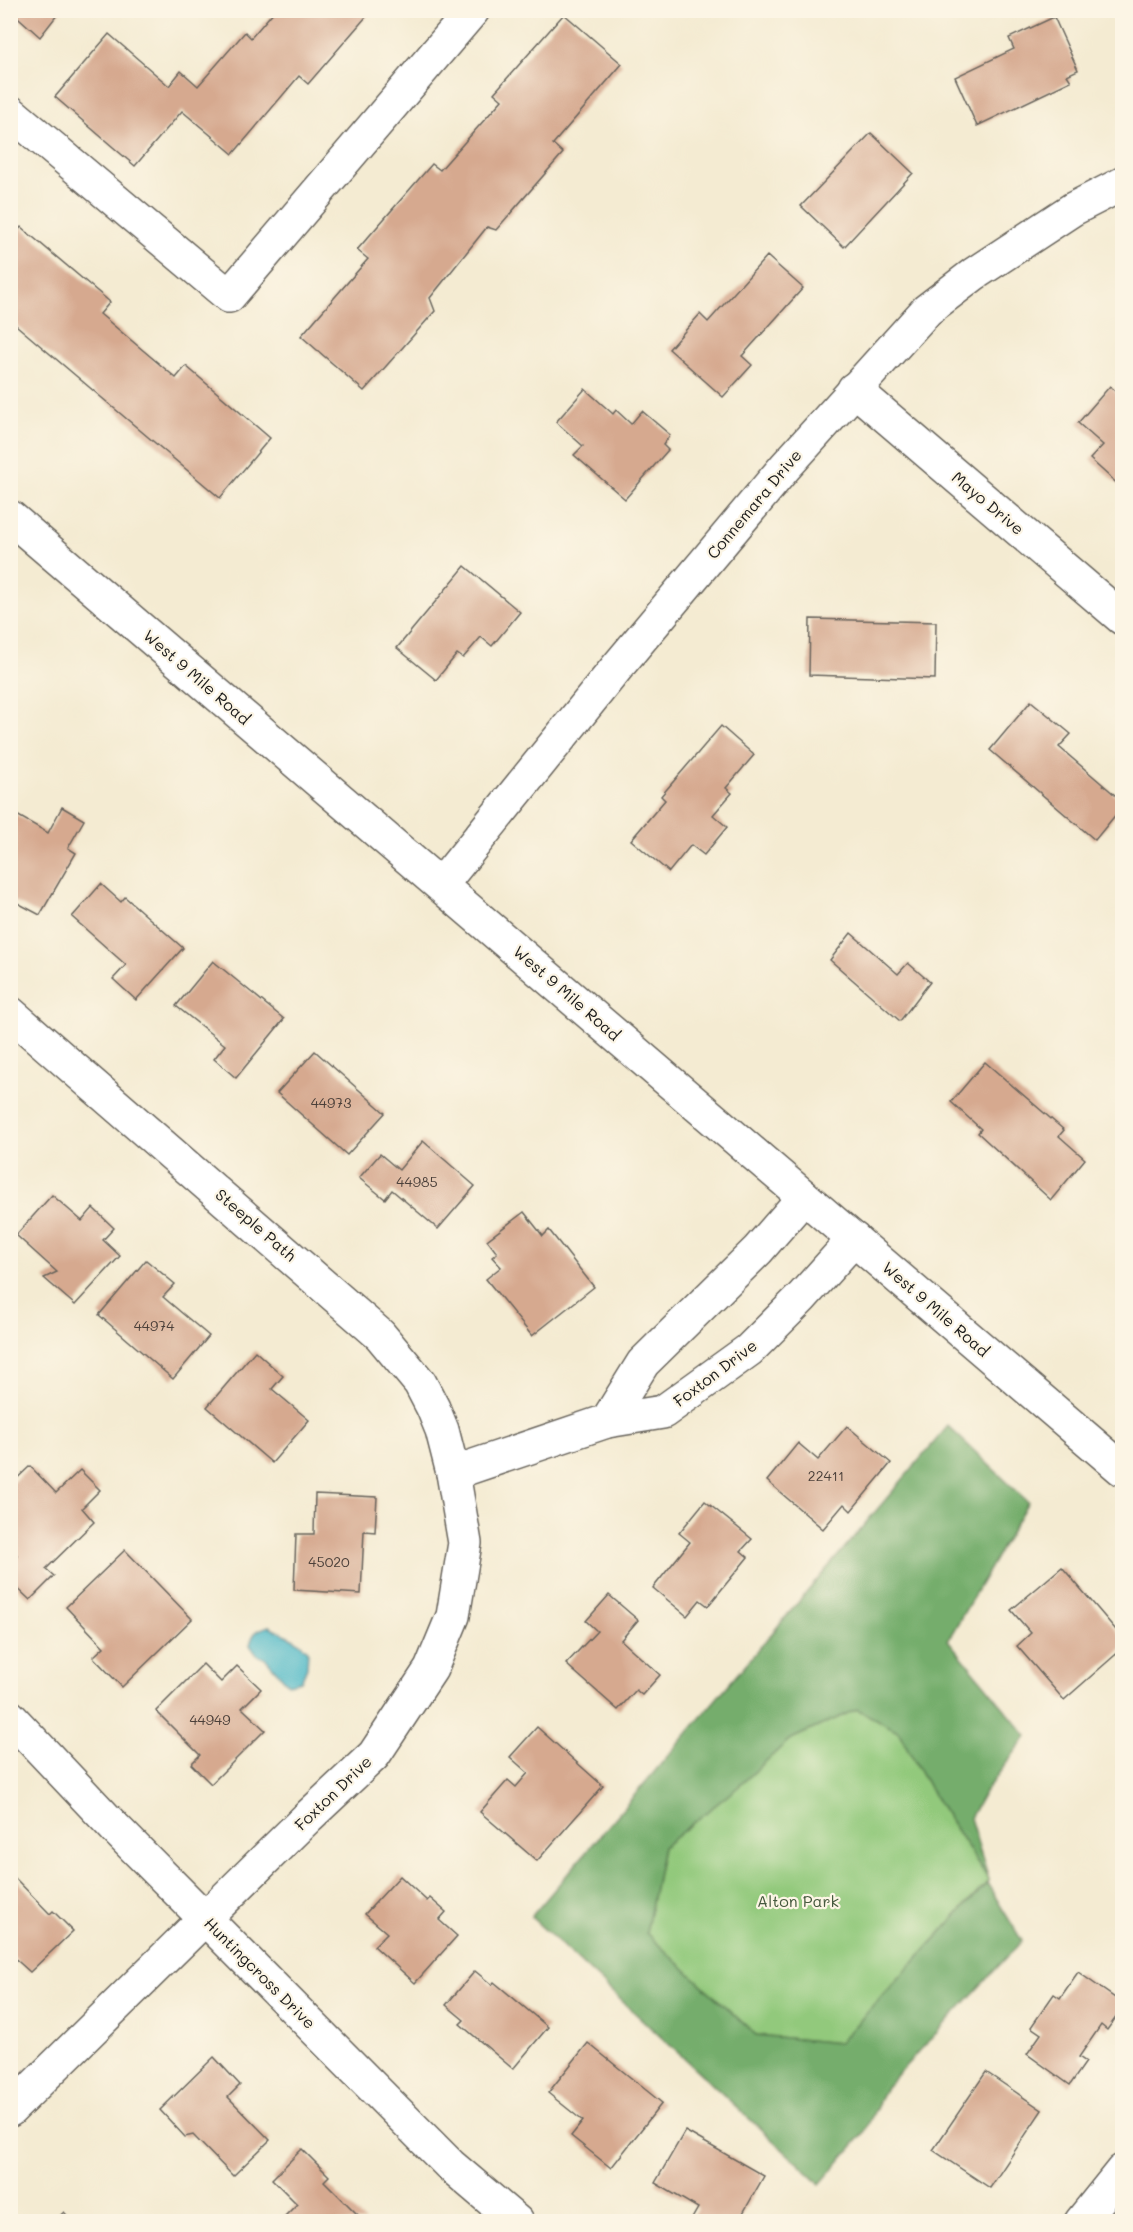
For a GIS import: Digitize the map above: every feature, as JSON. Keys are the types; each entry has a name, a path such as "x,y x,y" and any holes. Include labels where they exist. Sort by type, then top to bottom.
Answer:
{"street":[{"path":"10,112 229,296 473,10"},
{"name":"Connemara Drive","path":"441,885 618,666 785,467 927,310 974,274 1073,209 1122,184"},
{"name":"Mayo Drive","path":"854,389 1122,618"},
{"name":"West 9 Mile Road","path":"10,517 1122,1469"},
{"name":"Steeple Path","path":"10,1013 380,1335 420,1383 429,1400 442,1430 453,1473"},
{"path":"607,1421 643,1363 758,1250 804,1197"},
{"name":"Foxton Drive","path":"10,2110 374,1755 431,1669 453,1616 465,1543 453,1473 607,1421 663,1412 749,1350 802,1297 854,1239"},
{"name":"Huntingcross Drive","path":"10,1717 115,1828 450,2165 517,2222"},
{"path":"1082,2222 1122,2171"}],"green space":[{"path":"948,1426 1028,1502 948,1640 1027,1736 984,1793 970,1818 989,1880 931,1791 898,1731 857,1709 789,1740 738,1787 663,1847 646,1933 756,2035 839,2043 987,1883 1022,1941 886,2087 864,2133 820,2184 531,1917"},
{"name":"Alton Park","path":"857,1709 898,1731 931,1791 989,1880 839,2043 756,2035 646,1933 663,1847 738,1787 789,1740"}],"water":[{"path":"269,1626 296,1640 308,1650 307,1667 301,1681 288,1684 266,1659 257,1655 250,1645 256,1632"}],"building":[{"path":"10,10 61,10 40,37"},
{"path":"275,10 372,10 308,84 299,76 233,154 182,111 135,166 55,97 109,34 169,86 181,71 198,86 245,32 251,38"},
{"path":"564,14 622,64 553,144 563,153 496,230 487,227 430,298 435,311 364,391 301,336 368,259 357,250 432,164 440,170 502,100 494,93"},
{"path":"1054,17 1078,70 1067,75 1071,81 977,126 955,77 1014,49 1009,38"},
{"path":"871,133 913,173 844,247 801,206"},
{"path":"21,227 110,302 100,314 176,378 186,366 270,438 220,498 10,320 10,240"},
{"path":"767,256 803,288 742,356 752,365 723,397 669,349 700,314 708,322"},
{"path":"1110,386 1122,398 1122,488 1090,459 1103,445 1078,423"},
{"path":"585,389 613,414 616,410 631,424 642,411 670,435 663,445 668,450 625,499 574,455 583,446 556,422"},
{"path":"465,566 520,612 492,646 481,637 463,658 457,654 436,680 397,648"},
{"path":"810,619 936,622 935,679 809,675"},
{"path":"1031,701 1071,734 1059,747 1122,801 1122,807 1095,840 990,750"},
{"path":"721,726 754,755 726,788 732,793 713,815 727,827 704,855 691,845 669,872 631,840 665,800 661,796"},
{"path":"62,807 84,820 68,848 76,853 40,915 10,899 10,811 48,833"},
{"path":"101,884 121,902 125,897 183,948 136,1000 113,979 126,965 72,917"},
{"path":"851,933 898,974 908,963 930,982 900,1021 830,960"},
{"path":"213,961 284,1019 236,1078 214,1059 225,1045 176,1006"},
{"path":"315,1051 385,1113 347,1155 277,1093"},
{"path":"985,1062 1064,1130 1059,1136 1085,1159 1051,1200 978,1133 981,1129 951,1102"},
{"path":"423,1141 475,1186 438,1229 392,1190 385,1199 359,1178 380,1154 399,1170"},
{"path":"52,1195 82,1221 93,1208 114,1228 103,1240 120,1256 75,1305 44,1278 57,1272 16,1235"},
{"path":"524,1212 543,1236 549,1230 594,1287 532,1336 486,1279 501,1267 492,1257 497,1253 487,1240"},
{"path":"146,1260 175,1284 163,1297 209,1336 173,1379 99,1315"},
{"path":"255,1351 283,1376 272,1389 309,1420 272,1463 207,1407"},
{"path":"847,1426 891,1463 851,1511 844,1504 823,1529 767,1481 798,1443 818,1460"},
{"path":"30,1466 56,1493 80,1470 100,1490 82,1508 94,1522 46,1569 54,1576 30,1600 10,1581 10,1561 17,1555 10,1548 10,1485"},
{"path":"315,1494 377,1497 375,1532 364,1531 361,1594 294,1590 296,1534 314,1534"},
{"path":"705,1501 752,1539 741,1551 748,1557 708,1606 700,1600 687,1616 653,1588 690,1542 679,1533"},
{"path":"125,1550 192,1619 122,1687 93,1657 104,1647 66,1607"},
{"path":"1062,1567 1122,1637 1122,1649 1064,1700 1017,1646 1031,1633 1011,1610"},
{"path":"609,1595 638,1620 621,1640 660,1675 642,1695 636,1690 618,1710 566,1664 597,1631 586,1621"},
{"path":"203,1664 221,1682 237,1666 261,1689 242,1708 265,1730 211,1784 191,1764 200,1755 156,1711"},
{"path":"537,1727 603,1786 537,1861 480,1812 508,1780 516,1787 528,1773 510,1757"},
{"path":"400,1876 427,1901 430,1898 446,1912 439,1920 457,1936 415,1983 374,1946 387,1933 365,1914"},
{"path":"14,1877 50,1914 53,1911 73,1931 30,1972 10,1954 10,1880"},
{"path":"475,1971 492,1985 494,1982 548,2027 513,2069 460,2024 464,2020 446,2005"},
{"path":"1078,1972 1122,2003 1122,2009 1107,2030 1101,2025 1079,2057 1086,2062 1070,2085 1027,2054 1041,2034 1031,2027 1054,1994 1060,1998"},
{"path":"588,2043 662,2103 611,2168 571,2136 583,2121 548,2093"},
{"path":"214,2057 240,2085 228,2097 270,2140 233,2176 193,2135 185,2137 160,2110"},
{"path":"986,2072 1042,2110 990,2188 933,2150"},
{"path":"685,2131 764,2176 738,2222 690,2222 698,2208 655,2183"},
{"path":"302,2149 329,2176 324,2181 365,2222 279,2222 297,2204 272,2179"},
{"path":"64,2212 73,2222 53,2222"}]}
